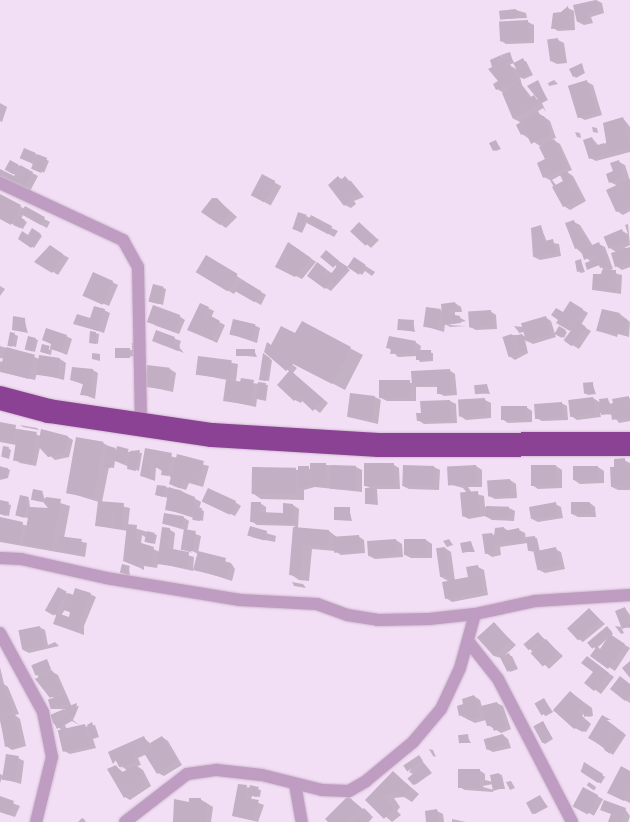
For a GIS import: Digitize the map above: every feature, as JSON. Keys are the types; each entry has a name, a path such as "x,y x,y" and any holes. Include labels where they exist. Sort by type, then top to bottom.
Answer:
{"highway":[{"path":"0,398 49,411 140,427 212,435 380,445 630,444"}],"street":[{"path":"0,182 123,240 138,267 140,427"},
{"path":"0,558 21,559 106,578 240,600 316,604 347,615 377,620 475,614 535,601 630,595"},
{"path":"125,822 187,774 217,770 262,775 322,790 349,790 366,781 412,742 441,709 452,689 475,614"},
{"path":"0,633 43,712 52,756 36,822"},
{"path":"468,641 498,679 572,822"},
{"path":"296,784 302,822"}],"building":[{"path":"596,0 599,10 586,14 587,20 577,22 573,5"},
{"path":"568,6 570,27 551,29 553,13 561,12"},
{"path":"516,9 517,18 500,20 499,11"},
{"path":"528,20 529,40 500,41 499,22"},
{"path":"558,38 561,60 550,61 547,40"},
{"path":"510,52 513,62 504,64 501,55"},
{"path":"501,55 507,70 506,66 510,64 518,81 496,90 493,84 498,81 488,69 492,67 490,60"},
{"path":"523,58 531,73 521,78 513,63"},
{"path":"582,63 583,72 573,77 569,69"},
{"path":"538,80 547,99 540,102 527,86"},
{"path":"587,80 597,113 578,118 568,86"},
{"path":"519,82 529,98 534,95 539,103 513,119 502,93"},
{"path":"538,111 541,117 544,116 550,134 531,144 526,133 521,135 516,125"},
{"path":"623,117 630,147 608,153 603,123"},
{"path":"592,137 595,146 604,143 607,153 589,159 583,140"},
{"path":"554,139 567,167 543,178 537,163 545,159 539,147"},
{"path":"496,140 499,148 493,151 489,143"},
{"path":"24,148 36,153 32,163 20,158"},
{"path":"37,154 47,158 41,173 31,169"},
{"path":"10,160 19,165 13,174 5,170"},
{"path":"619,160 624,176 609,183 606,174 613,171 610,163"},
{"path":"20,165 33,172 23,190 0,178 0,169 14,176"},
{"path":"567,171 581,198 563,207 552,187 563,181 560,175"},
{"path":"262,174 275,181 264,202 251,195"},
{"path":"338,176 341,180 345,176 359,193 349,198 351,200 344,206 328,185"},
{"path":"630,179 630,206 616,212 606,190"},
{"path":"0,194 21,205 11,225 0,219"},
{"path":"212,198 217,198 231,213 220,225 201,212"},
{"path":"25,206 45,217 41,225 21,214"},
{"path":"298,212 307,215 301,232 292,229"},
{"path":"311,215 332,226 328,234 307,223"},
{"path":"18,216 25,220 20,228 13,225"},
{"path":"574,220 580,236 584,235 588,244 575,249 565,223"},
{"path":"359,222 374,236 365,246 350,232"},
{"path":"541,225 545,241 553,239 556,253 533,257 531,228"},
{"path":"32,228 41,234 31,248 18,239 22,231 28,235"},
{"path":"622,229 627,241 609,249 604,237"},
{"path":"288,242 311,258 295,277 275,267"},
{"path":"599,242 608,265 600,268 596,255 584,260 581,250"},
{"path":"50,245 63,254 52,273 34,262"},
{"path":"630,247 630,262 615,267 611,253"},
{"path":"326,250 339,261 333,268 320,257"},
{"path":"206,255 238,274 227,291 196,272"},
{"path":"354,257 366,265 359,275 347,267"},
{"path":"581,259 583,270 577,272 575,261"},
{"path":"595,259 598,265 587,270 585,263"},
{"path":"317,262 326,269 322,275 327,279 340,262 348,267 335,284 331,281 325,289 307,276"},
{"path":"602,270 616,270 615,291 592,290 593,274 602,274"},
{"path":"93,272 113,281 103,305 82,296"},
{"path":"242,280 261,291 255,302 236,291"},
{"path":"153,284 164,287 159,304 148,301"},
{"path":"570,301 583,309 570,331 556,323 558,320 551,315 556,308 563,312"},
{"path":"455,302 456,309 449,309 449,314 460,316 461,323 443,325 441,304"},
{"path":"200,303 209,307 204,317 207,319 209,315 220,321 211,340 187,330"},
{"path":"153,305 180,315 174,332 147,322"},
{"path":"94,306 105,309 98,331 73,324 77,314 90,318"},
{"path":"426,307 441,309 438,329 423,327"},
{"path":"602,309 620,313 619,317 627,319 623,334 596,331"},
{"path":"491,310 492,326 469,328 468,312"},
{"path":"13,316 25,318 26,332 12,330"},
{"path":"546,316 551,334 526,341 521,323"},
{"path":"233,319 255,324 252,340 229,335"},
{"path":"398,319 414,320 413,331 397,330"},
{"path":"302,321 351,347 332,384 293,364 286,371 264,352 267,342 271,345 281,326 295,333"},
{"path":"578,321 586,327 572,346 564,340"},
{"path":"559,326 566,330 561,338 554,334"},
{"path":"46,328 67,335 61,352 50,349 51,344 42,340"},
{"path":"156,330 175,337 173,344 180,346 178,351 152,341"},
{"path":"90,331 96,332 96,344 89,343"},
{"path":"10,332 15,333 12,347 7,346"},
{"path":"512,334 518,354 509,357 502,337"},
{"path":"522,334 526,351 519,352 515,336"},
{"path":"28,336 36,338 32,352 25,350"},
{"path":"389,336 416,341 413,353 390,354 391,349 386,348"},
{"path":"42,344 50,346 48,354 40,352"},
{"path":"6,347 35,355 29,379 0,371"},
{"path":"115,348 130,348 130,358 115,358"},
{"path":"236,349 255,349 255,356 236,356"},
{"path":"416,350 431,350 431,360 416,360"},
{"path":"263,353 270,358 266,381 259,380"},
{"path":"39,355 60,358 57,378 36,375"},
{"path":"198,356 232,360 229,379 196,375"},
{"path":"147,365 170,368 167,390 144,387"},
{"path":"72,367 93,369 90,396 80,395 83,384 70,380"},
{"path":"450,369 451,393 437,394 437,384 412,386 411,371"},
{"path":"290,370 323,399 313,411 298,397 294,401 277,385"},
{"path":"241,378 254,380 250,405 223,401 226,380 240,382"},
{"path":"379,380 410,380 410,398 379,398"},
{"path":"258,382 266,383 264,400 256,399"},
{"path":"593,382 594,393 584,394 583,383"},
{"path":"487,384 488,393 475,394 474,385"},
{"path":"350,393 375,396 372,420 347,417"},
{"path":"629,396 630,417 612,420 610,404 613,403 612,399"},
{"path":"593,397 595,414 570,417 568,400"},
{"path":"485,398 486,415 459,416 458,399"},
{"path":"608,398 610,414 601,415 599,399"},
{"path":"450,400 451,421 417,421 416,413 421,413 420,401"},
{"path":"562,402 563,417 535,419 534,404"},
{"path":"501,406 527,406 527,420 501,420"},
{"path":"0,422 16,425 13,442 0,440"},
{"path":"18,429 37,432 32,464 13,461"},
{"path":"41,429 68,436 63,454 48,457 38,446"},
{"path":"76,437 104,442 94,498 66,493"},
{"path":"3,446 9,447 7,458 1,457"},
{"path":"108,446 116,448 111,468 103,466"},
{"path":"117,446 129,449 125,463 113,461"},
{"path":"145,448 172,453 168,476 161,475 162,469 154,467 155,462 150,461 150,478 140,476"},
{"path":"140,450 136,471 127,469 130,451"},
{"path":"177,454 204,461 197,484 183,480 180,488 169,484"},
{"path":"625,458 625,466 630,466 630,487 611,487 610,467 614,467 614,459"},
{"path":"310,463 326,463 326,486 310,486"},
{"path":"364,463 394,463 394,486 364,486"},
{"path":"331,465 356,466 355,490 330,489"},
{"path":"403,465 434,466 433,487 402,486"},
{"path":"476,465 477,484 448,485 447,467"},
{"path":"531,465 556,465 556,486 531,486"},
{"path":"298,466 309,466 309,487 298,487"},
{"path":"573,466 598,466 598,480 573,480"},
{"path":"0,467 8,468 6,478 0,477"},
{"path":"252,467 296,468 296,495 252,494"},
{"path":"510,479 511,495 488,497 487,481"},
{"path":"157,485 166,486 163,497 155,495"},
{"path":"169,487 195,497 192,515 165,510"},
{"path":"208,488 236,501 230,515 202,502"},
{"path":"365,488 375,488 375,504 365,504"},
{"path":"33,489 43,491 41,502 31,500"},
{"path":"478,491 480,515 462,516 460,493"},
{"path":"20,495 29,497 24,517 15,515"},
{"path":"46,497 61,499 52,549 23,544 30,507 48,508 44,503"},
{"path":"0,500 9,502 6,516 0,514"},
{"path":"98,501 124,503 122,529 113,528 115,514 112,514 110,527 95,526"},
{"path":"251,502 261,502 260,512 283,513 283,503 293,504 292,524 250,522"},
{"path":"556,502 558,516 531,519 529,507"},
{"path":"571,502 590,502 590,514 571,514"},
{"path":"486,506 509,507 509,518 486,517"},
{"path":"194,507 202,508 200,521 192,520"},
{"path":"334,507 350,507 350,520 334,520"},
{"path":"164,513 184,516 182,527 162,524"},
{"path":"0,517 23,522 19,544 0,540"},
{"path":"127,524 137,525 135,539 138,542 154,547 151,565 139,563 138,567 123,561"},
{"path":"250,526 267,531 265,541 247,536"},
{"path":"162,527 170,528 167,548 189,552 187,568 157,564"},
{"path":"293,527 329,530 328,547 303,544 300,576 289,575"},
{"path":"504,527 504,531 519,528 521,540 494,544 495,552 485,554 482,534 492,533 494,536 495,528"},
{"path":"184,529 196,531 193,552 181,550"},
{"path":"147,531 155,533 152,544 144,542"},
{"path":"359,535 360,551 334,553 333,537"},
{"path":"58,536 82,539 80,554 56,551"},
{"path":"535,536 538,550 528,551 526,537"},
{"path":"396,539 397,554 368,556 367,541"},
{"path":"404,539 426,539 426,555 404,555"},
{"path":"471,541 473,551 462,553 460,543"},
{"path":"445,547 449,576 440,577 436,548"},
{"path":"556,547 560,566 537,570 534,552"},
{"path":"198,551 226,558 224,566 230,564 226,578 193,570"},
{"path":"122,564 130,566 128,575 120,573"},
{"path":"478,565 483,592 445,599 442,582 468,577 466,567"},
{"path":"58,587 67,592 54,615 45,611"},
{"path":"75,588 91,593 79,622 81,623 78,632 53,624 57,613 69,617 70,612 63,610 68,593 73,595"},
{"path":"625,607 630,626 622,629 615,611"},
{"path":"589,608 600,620 578,640 567,628"},
{"path":"494,622 511,641 494,656 477,637"},
{"path":"40,626 44,646 22,650 18,630"},
{"path":"607,626 612,632 592,649 587,643"},
{"path":"538,632 543,638 529,650 523,644"},
{"path":"610,634 625,644 608,669 590,656 597,646 600,649"},
{"path":"546,639 558,652 543,666 531,653"},
{"path":"509,653 516,667 507,672 500,658"},
{"path":"587,656 609,673 594,691 584,683 593,672 581,663"},
{"path":"47,659 51,669 35,676 31,665"},
{"path":"630,661 630,678 622,668"},
{"path":"52,670 63,691 50,698 35,679"},
{"path":"620,676 630,684 630,694 625,701 610,689"},
{"path":"2,682 13,711 0,716 0,683"},
{"path":"570,691 584,703 577,712 584,718 574,729 553,710"},
{"path":"66,694 69,704 51,709 48,700"},
{"path":"474,695 480,717 468,720 467,714 459,716 457,706 463,704 462,699"},
{"path":"544,698 551,710 541,716 534,704"},
{"path":"497,702 506,726 494,731 492,726 487,726 481,706"},
{"path":"77,703 75,716 68,719 64,708"},
{"path":"589,706 591,715 584,717 583,707"},
{"path":"64,709 69,721 57,729 50,715"},
{"path":"14,714 21,743 5,747 0,717"},
{"path":"602,715 611,720 604,720 617,728 604,747 588,738"},
{"path":"584,719 589,722 583,732 577,729"},
{"path":"543,721 552,738 542,743 533,726"},
{"path":"92,722 97,736 91,738 87,725"},
{"path":"85,724 90,745 63,752 58,730"},
{"path":"618,729 624,733 610,754 604,750"},
{"path":"468,734 469,742 459,743 458,735"},
{"path":"503,734 506,745 487,750 484,739"},
{"path":"144,736 149,747 133,755 136,762 119,767 116,760 113,764 108,752"},
{"path":"162,736 177,761 157,774 144,753 153,748 150,743"},
{"path":"6,754 19,756 15,782 2,780"},
{"path":"419,755 423,761 407,771 403,766"},
{"path":"584,762 603,774 598,783 581,772"},
{"path":"424,764 430,771 413,785 407,778"},
{"path":"116,765 120,773 137,765 145,783 124,798 107,769"},
{"path":"621,766 630,771 630,788 624,801 607,793"},
{"path":"458,769 480,769 480,788 458,788"},
{"path":"393,771 411,788 402,797 396,791 385,796 393,809 384,819 365,800"},
{"path":"499,773 503,788 493,791 490,775"},
{"path":"238,784 247,785 245,798 259,800 252,820 232,816"},
{"path":"250,785 259,787 257,797 248,795"},
{"path":"583,787 598,795 588,814 573,806"},
{"path":"540,795 546,806 532,814 526,803"},
{"path":"0,796 14,801 9,815 0,812"},
{"path":"348,796 361,808 348,822 328,822 325,819"},
{"path":"189,798 201,798 201,802 207,803 205,822 173,822 174,799 189,802"},
{"path":"604,800 626,808 621,822 608,822 611,814 600,810"},
{"path":"364,808 371,815 365,822 352,822"},
{"path":"437,809 439,822 426,822 425,811"}]}
